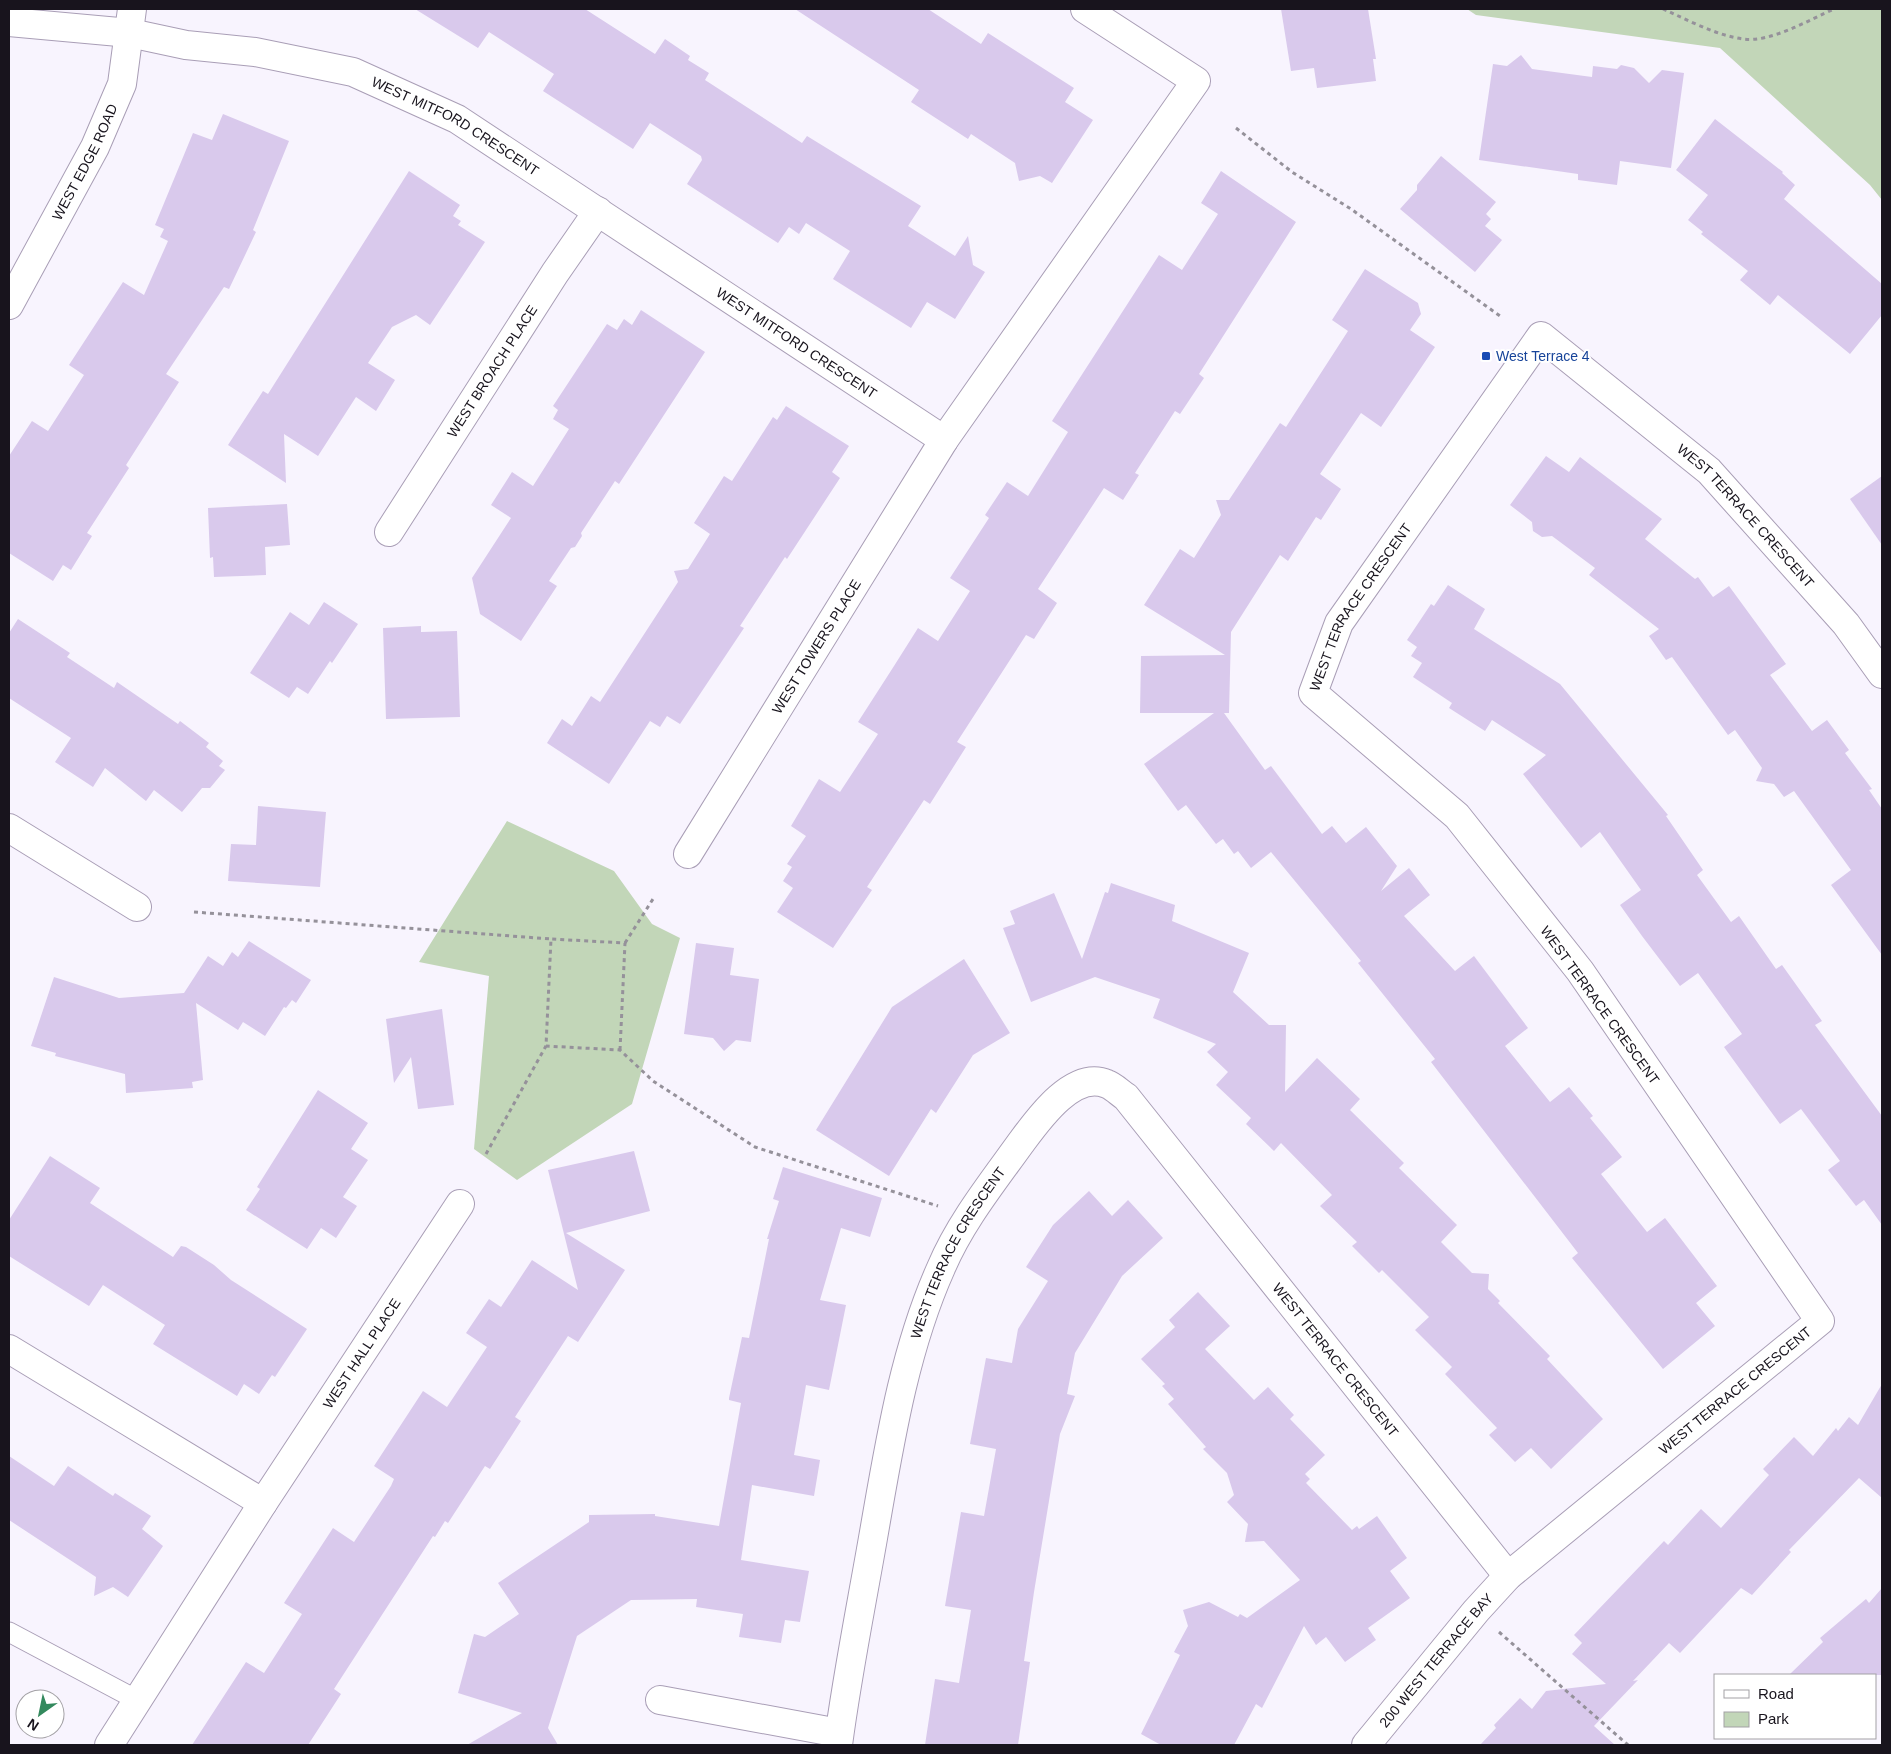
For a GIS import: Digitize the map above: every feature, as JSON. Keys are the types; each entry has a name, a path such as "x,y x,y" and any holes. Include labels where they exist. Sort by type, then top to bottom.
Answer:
{"street":[{"path":"944,440 1196,81 1085,9"},
{"name":"WEST MITFORD CRESCENT","path":"9,22 131,21 186,45 255,52 353,72 457,119 944,440"},
{"name":"WEST EDGE ROAD","path":"9,305 95,147 122,84 131,21"},
{"name":"WEST BROACH PLACE","path":"389,532 555,273 598,211"},
{"name":"WEST TERRACE CRESCENT","path":"838,1739 897,1407 928,1301 941,1266 977,1204 1026,1135 1065,1091 1085,1083 1106,1083 1126,1097 1508,1576 1820,1321 1580,971 1457,816 1313,693 1338,623 1541,336 1709,470 1846,624 1882,674"},
{"name":"WEST TOWERS PLACE","path":"688,854 944,440"},
{"path":"9,828 136,907"},
{"name":"WEST HALL PLACE","path":"109,1745 262,1503 460,1204"},
{"path":"9,1349 262,1503"},
{"name":"200 WEST TERRACE BAY","path":"1366,1745 1476,1611 1508,1576"},
{"path":"660,1700 838,1739"}],"lane":[{"path":"9,1632 137,1700"}],"path":[{"path":"1663,9 1721,34 1745,39 1764,37 1789,29 1834,9"},
{"path":"1236,128 1292,172 1351,209 1500,316"},
{"path":"620,1050 625,943 653,899"},
{"path":"194,912 625,943"},
{"path":"486,1154 546,1046 551,939"},
{"path":"546,1046 620,1050 653,1081 755,1147 939,1206"},
{"path":"1476,1611 1628,1745"}],"green space":[{"path":"1467,9 1882,9 1882,200 1870,185 1720,48 1476,15"},
{"path":"507,821 614,871 652,924 680,938 632,1104 517,1180 474,1149 489,976 419,962"}],"building":[{"path":"415,9 585,9 655,54 665,39 690,56 688,60 709,73 705,80 802,143 807,136 921,206 908,226 955,256 968,236 973,265 985,272 955,319 927,302 911,328 833,279 850,251 806,223 799,234 789,227 778,243 687,184 702,160 701,156 650,123 633,149 543,91 554,74 489,32 478,48"},
{"path":"795,9 928,9 981,44 988,33 1074,88 1065,102 1093,120 1052,183 1040,176 1019,181 1015,163 971,134 968,139 911,102 919,90"},
{"path":"1281,9 1368,9 1376,59 1373,59 1376,81 1317,88 1314,68 1291,71"},
{"path":"1521,55 1532,69 1592,77 1593,66 1617,69 1621,65 1634,68 1649,83 1662,70 1684,73 1671,168 1620,161 1617,185 1578,180 1578,174 1479,160 1493,64 1507,66"},
{"path":"223,114 289,141 253,230 256,232 229,289 224,287 166,374 179,382 126,465 129,468 87,533 92,536 71,570 63,565 53,581 9,553 9,456 32,421 48,431 84,375 69,365 123,282 144,295 168,241 160,237 164,229 155,225 193,133 212,140"},
{"path":"1715,119 1783,172 1795,185 1784,199 1882,284 1882,315 1850,354 1778,295 1770,305 1740,280 1748,271 1701,234 1703,232 1688,220 1708,195 1676,170"},
{"path":"1441,156 1496,202 1486,214 1491,219 1485,226 1502,240 1475,272 1400,209 1417,190 1417,185"},
{"path":"409,171 460,205 453,216 461,221 458,225 485,242 430,325 416,315 392,327 368,363 395,380 376,411 356,397 318,456 284,434 286,483 228,445 263,391 268,394"},
{"path":"1221,171 1296,222 1199,374 1204,378 1180,414 1175,411 1135,473 1139,475 1123,500 1104,488 1038,589 1057,603 1034,639 1026,635 957,742 966,747 930,804 924,800 867,887 872,890 833,948 777,912 793,888 783,881 792,867 787,864 806,836 791,826 819,779 840,792 878,734 858,722 918,628 938,641 970,591 950,578 989,518 985,515 1007,482 1028,496 1068,432 1052,421 1159,255 1182,270 1218,214 1201,203"},
{"path":"1365,269 1418,303 1421,314 1410,330 1435,347 1381,427 1361,413 1320,474 1341,489 1321,520 1316,517 1288,561 1280,555 1231,632 1229,713 1224,713 1265,770 1271,766 1322,834 1332,826 1346,843 1366,827 1397,866 1381,891 1409,868 1430,895 1404,916 1455,971 1474,956 1528,1028 1505,1046 1550,1102 1569,1087 1593,1116 1590,1118 1622,1157 1601,1174 1647,1232 1665,1218 1717,1286 1696,1303 1715,1326 1663,1369 1572,1258 1578,1253 1431,1062 1435,1059 1358,963 1361,961 1271,852 1251,868 1238,851 1234,854 1223,839 1216,844 1186,805 1178,811 1144,764 1214,713 1140,713 1141,656 1225,655 1144,605 1180,549 1194,558 1221,515 1216,500 1229,500 1280,423 1286,427 1348,331 1332,320"},
{"path":"641,310 705,352 619,484 615,481 581,533 582,536 575,547 571,548 549,581 557,586 521,641 480,614 472,578 511,518 491,505 512,472 533,486 569,429 553,419 558,410 553,406 607,324 617,330 624,319 632,325"},
{"path":"786,406 849,446 832,472 840,478 740,626 744,628 680,724 667,716 660,727 650,721 609,784 547,743 562,719 572,726 591,696 600,702 678,582 674,571 688,569 710,534 694,523 724,476 732,481 773,417 777,420"},
{"path":"1546,456 1569,472 1580,457 1662,519 1645,539 1695,579 1698,577 1713,597 1729,586 1786,664 1770,675 1812,731 1827,720 1849,750 1845,753 1872,789 1869,790 1882,809 1882,955 1831,885 1851,870 1794,791 1784,797 1774,784 1756,781 1762,768 1735,730 1728,735 1672,657 1666,660 1649,636 1659,629 1589,575 1595,568 1552,536 1542,537 1533,531 1532,522 1510,505"},
{"path":"1882,476 1882,545 1850,499"},
{"path":"287,504 290,545 265,547 266,575 214,577 213,557 210,558 208,508"},
{"path":"1448,585 1485,609 1474,629 1560,684 1668,815 1666,816 1703,870 1697,875 1731,922 1739,916 1776,969 1782,965 1822,1021 1815,1025 1882,1116 1882,1225 1864,1200 1856,1206 1828,1170 1840,1161 1801,1109 1780,1124 1758,1094 1724,1047 1742,1034 1698,973 1680,986 1642,936 1620,905 1641,890 1600,832 1581,848 1523,774 1546,755 1492,720 1485,731 1449,708 1452,703 1413,677 1422,663 1411,656 1417,647 1407,640 1431,604 1434,606"},
{"path":"324,602 358,624 332,663 330,661 308,694 297,687 289,698 250,673 290,612 309,625"},
{"path":"18,619 70,653 67,657 114,688 117,682 178,724 180,721 209,743 206,747 223,761 219,766 225,770 210,788 202,788 182,812 154,790 146,801 105,768 93,787 55,762 71,738 9,698 9,633"},
{"path":"421,626 421,632 457,631 460,717 386,719 383,628"},
{"path":"258,806 326,812 320,887 228,881 231,844 256,845"},
{"path":"1111,883 1175,905 1172,921 1249,953 1233,992 1269,1025 1286,1025 1285,1092 1317,1058 1360,1099 1350,1110 1404,1163 1399,1168 1457,1225 1441,1242 1472,1273 1489,1274 1488,1289 1500,1301 1498,1303 1550,1356 1547,1359 1603,1419 1551,1469 1531,1448 1515,1462 1489,1435 1497,1428 1445,1374 1452,1367 1415,1330 1429,1317 1382,1270 1379,1273 1352,1246 1357,1242 1320,1206 1332,1195 1281,1143 1274,1151 1246,1124 1251,1118 1216,1085 1228,1072 1207,1052 1216,1044 1153,1018 1160,999 1095,977 1031,1002 1003,928 1015,924 1010,911 1054,893 1082,959 1105,892 1108,893"},
{"path":"249,941 311,980 296,1003 292,1000 286,1008 284,1007 265,1036 243,1022 238,1030 196,1003 203,1080 192,1082 193,1088 126,1093 125,1074 55,1056 56,1053 31,1046 54,977 119,998 184,993 208,956 223,966 232,952 238,957"},
{"path":"696,943 734,948 730,975 759,979 751,1042 736,1040 724,1051 713,1038 684,1034"},
{"path":"964,959 1010,1033 973,1055 936,1113 931,1109 889,1176 816,1130 892,1007"},
{"path":"442,1009 454,1105 418,1109 411,1057 394,1083 386,1019"},
{"path":"318,1090 368,1123 351,1149 368,1160 343,1197 357,1206 336,1238 321,1228 307,1249 246,1210 260,1189 257,1187"},
{"path":"634,1151 650,1211 566,1233 625,1270 578,1342 568,1336 515,1417 521,1421 490,1469 485,1466 448,1523 445,1521 435,1537 433,1536 334,1689 341,1694 308,1745 192,1745 246,1662 264,1673 302,1614 284,1603 333,1528 354,1542 391,1486 394,1479 374,1466 423,1391 447,1407 487,1347 466,1333 489,1299 501,1307 532,1260 578,1290 548,1170"},
{"path":"50,1156 100,1188 90,1203 173,1257 181,1246 186,1247 214,1265 231,1280 307,1329 275,1377 272,1375 259,1394 244,1384 237,1396 153,1344 165,1325 103,1285 89,1306 9,1256 9,1220"},
{"path":"783,1167 882,1198 870,1237 841,1228 820,1300 846,1305 829,1390 806,1385 794,1455 820,1460 814,1496 752,1485 741,1560 809,1571 800,1622 785,1620 781,1643 739,1637 743,1614 696,1607 697,1599 631,1600 577,1636 548,1728 558,1745 467,1745 522,1713 458,1693 474,1634 485,1637 519,1614 498,1583 589,1522 589,1515 655,1514 655,1516 719,1526 741,1403 729,1400 729,1398 742,1337 749,1338 769,1239 767,1239 779,1201 773,1199"},
{"path":"1089,1191 1112,1216 1128,1200 1163,1238 1122,1276 1075,1353 1067,1394 1075,1396 1060,1434 1034,1592 1024,1661 1030,1662 1018,1745 925,1745 935,1679 959,1683 971,1610 945,1606 961,1512 984,1516 996,1449 970,1444 986,1358 1012,1363 1018,1329 1048,1281 1026,1267 1053,1225"},
{"path":"1198,1292 1230,1326 1205,1349 1254,1400 1268,1387 1294,1415 1290,1419 1325,1455 1305,1474 1310,1479 1306,1483 1352,1530 1357,1526 1359,1529 1377,1516 1407,1558 1390,1571 1410,1598 1368,1628 1376,1640 1345,1662 1326,1637 1316,1645 1304,1626 1262,1708 1256,1704 1234,1745 1161,1745 1141,1734 1180,1655 1174,1652 1188,1626 1183,1610 1209,1602 1238,1617 1240,1614 1247,1618 1300,1580 1264,1541 1245,1542 1248,1524 1227,1502 1234,1495 1227,1473 1203,1449 1206,1447 1168,1404 1174,1399 1162,1386 1165,1384 1141,1359 1175,1327 1169,1320"},
{"path":"1882,1384 1882,1498 1859,1478 1789,1550 1791,1552 1752,1595 1741,1588 1680,1653 1669,1643 1633,1681 1638,1680 1594,1726 1615,1745 1480,1745 1496,1728 1494,1725 1520,1698 1532,1709 1546,1691 1606,1684 1572,1654 1582,1643 1574,1635 1664,1541 1668,1545 1701,1509 1721,1528 1769,1475 1763,1469 1794,1437 1813,1456 1836,1428 1838,1431 1849,1417 1858,1425"},
{"path":"9,1456 54,1486 68,1466 113,1496 115,1493 151,1516 142,1529 163,1546 128,1597 113,1587 94,1596 96,1577 9,1520"},
{"path":"1882,1588 1882,1675 1790,1674 1823,1642 1820,1638 1866,1599 1869,1603"}],"place":[{"name":"West Terrace 4","path":"1486,356"}]}
